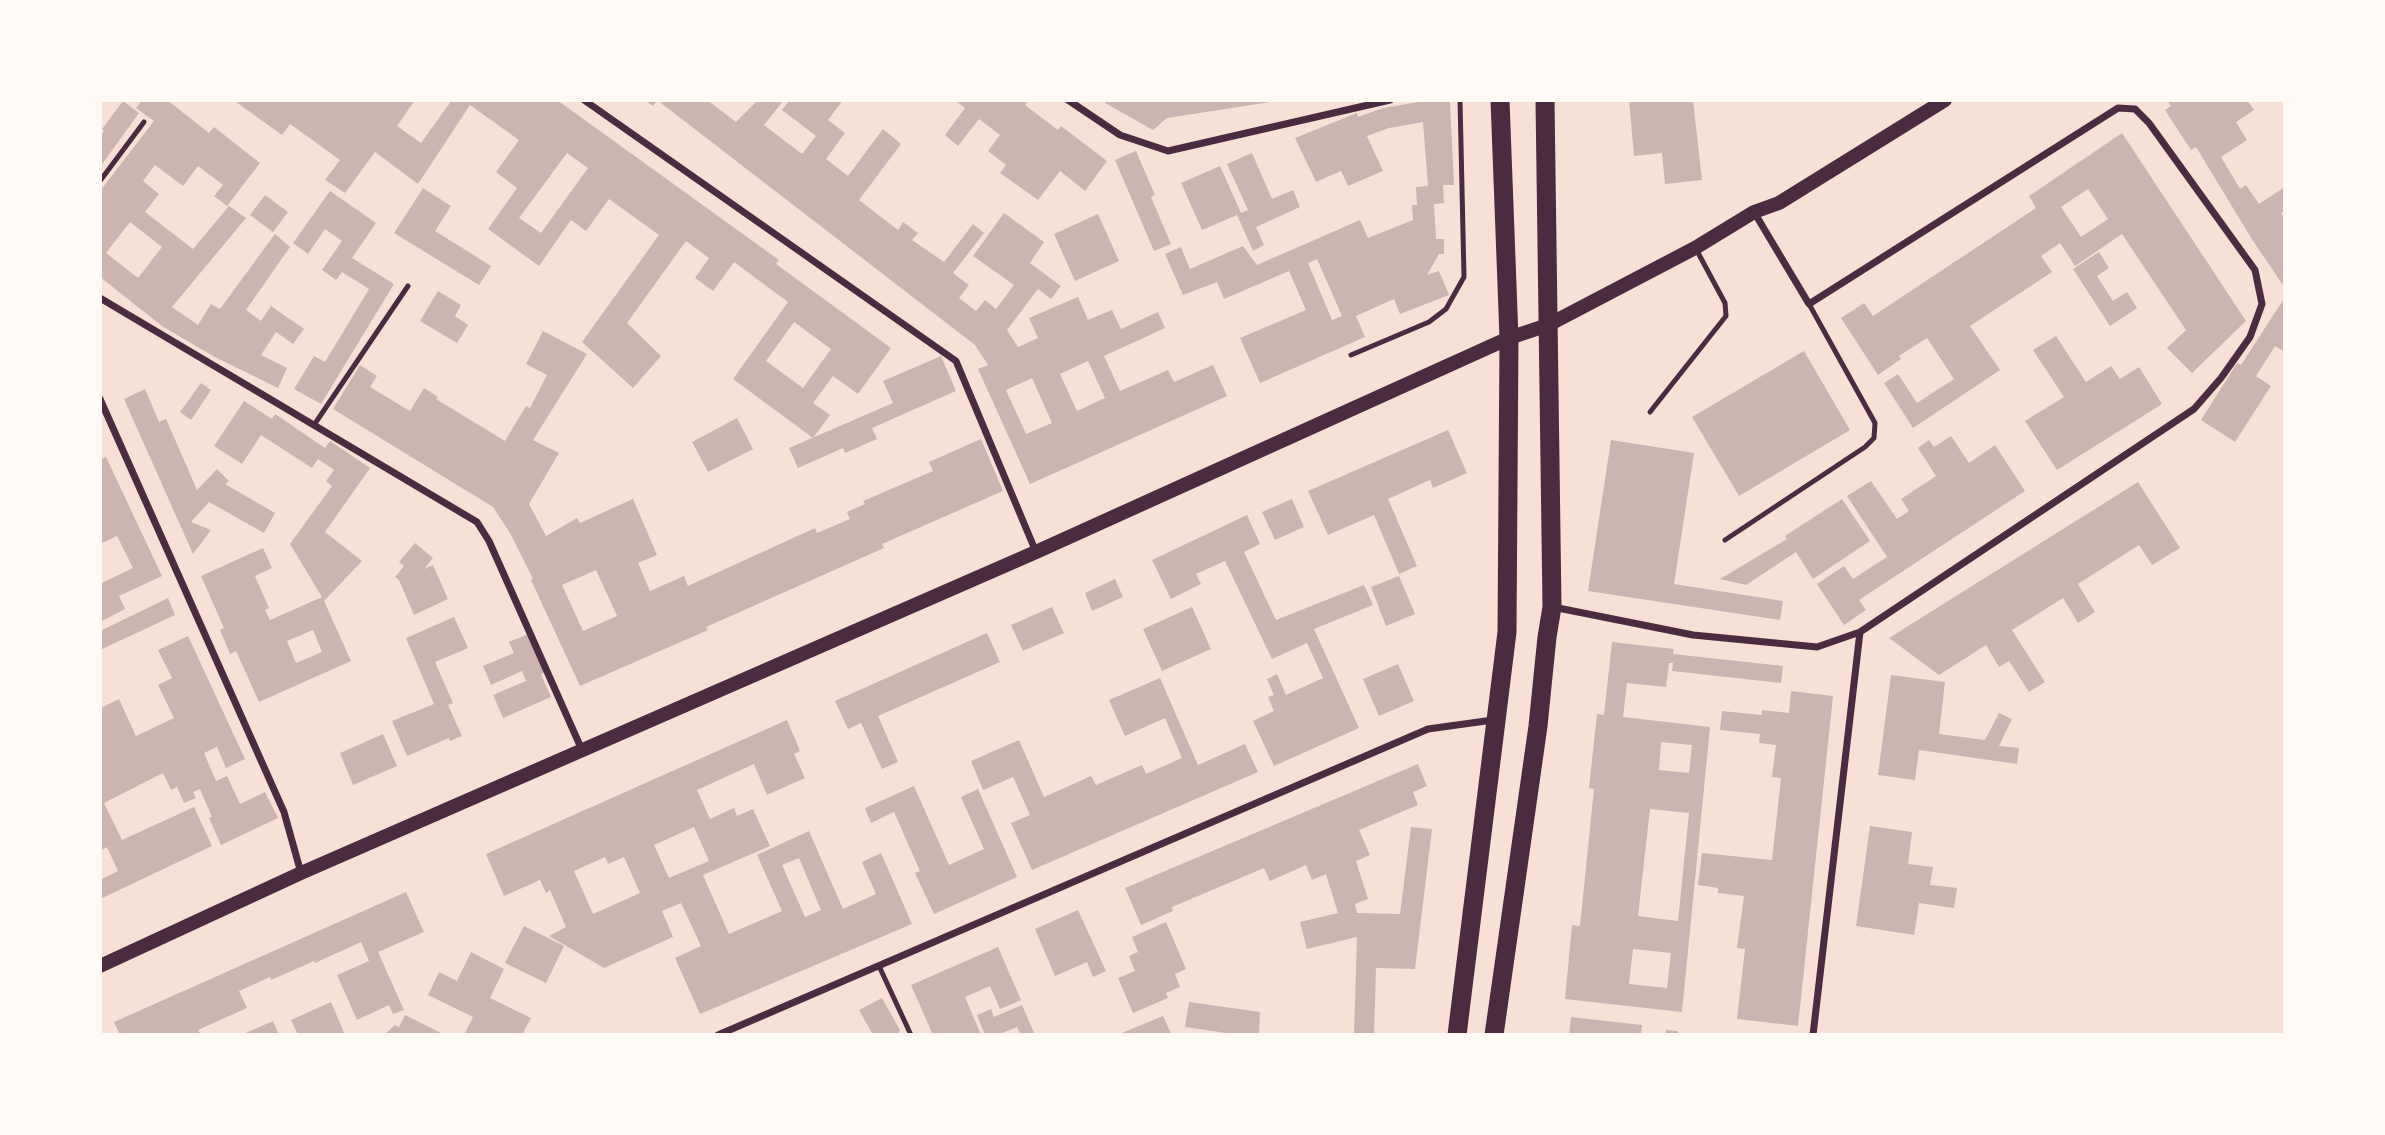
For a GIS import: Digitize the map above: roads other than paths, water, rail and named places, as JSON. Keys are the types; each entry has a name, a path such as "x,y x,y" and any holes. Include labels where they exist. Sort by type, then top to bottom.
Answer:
{"highway":[{"path":"1457,1035 1507,632 1509,338 1500,100"},
{"path":"1494,1035 1538,726 1552,607 1545,100"}],"main road":[{"path":"100,966 301,873 1037,552 1509,338 1548,325 1695,248 1754,212 1779,203 1945,100"}],"street":[{"path":"584,100 956,361 1037,552"},
{"path":"1068,100 1120,135 1168,151 1390,100"},
{"path":"1552,607 1693,635 1817,647 1860,632 2194,409 2250,337 2262,304 2255,270 2149,123 2136,109 2118,108 1809,304 1754,212"},
{"path":"100,298 477,522 489,541 582,750"},
{"path":"100,398 284,812 301,873"},
{"path":"1813,1035 1860,632"},
{"path":"718,1035 1428,729 1496,719"}],"lane":[{"path":"1351,355 1429,322 1446,309 1464,277 1460,100"},
{"path":"100,181 144,122"},
{"path":"1650,412 1726,316 1725,303 1695,248"},
{"path":"314,425 408,286"},
{"path":"1725,540 1866,447 1874,438 1875,423 1809,304"},
{"path":"879,966 911,1035"}]}
